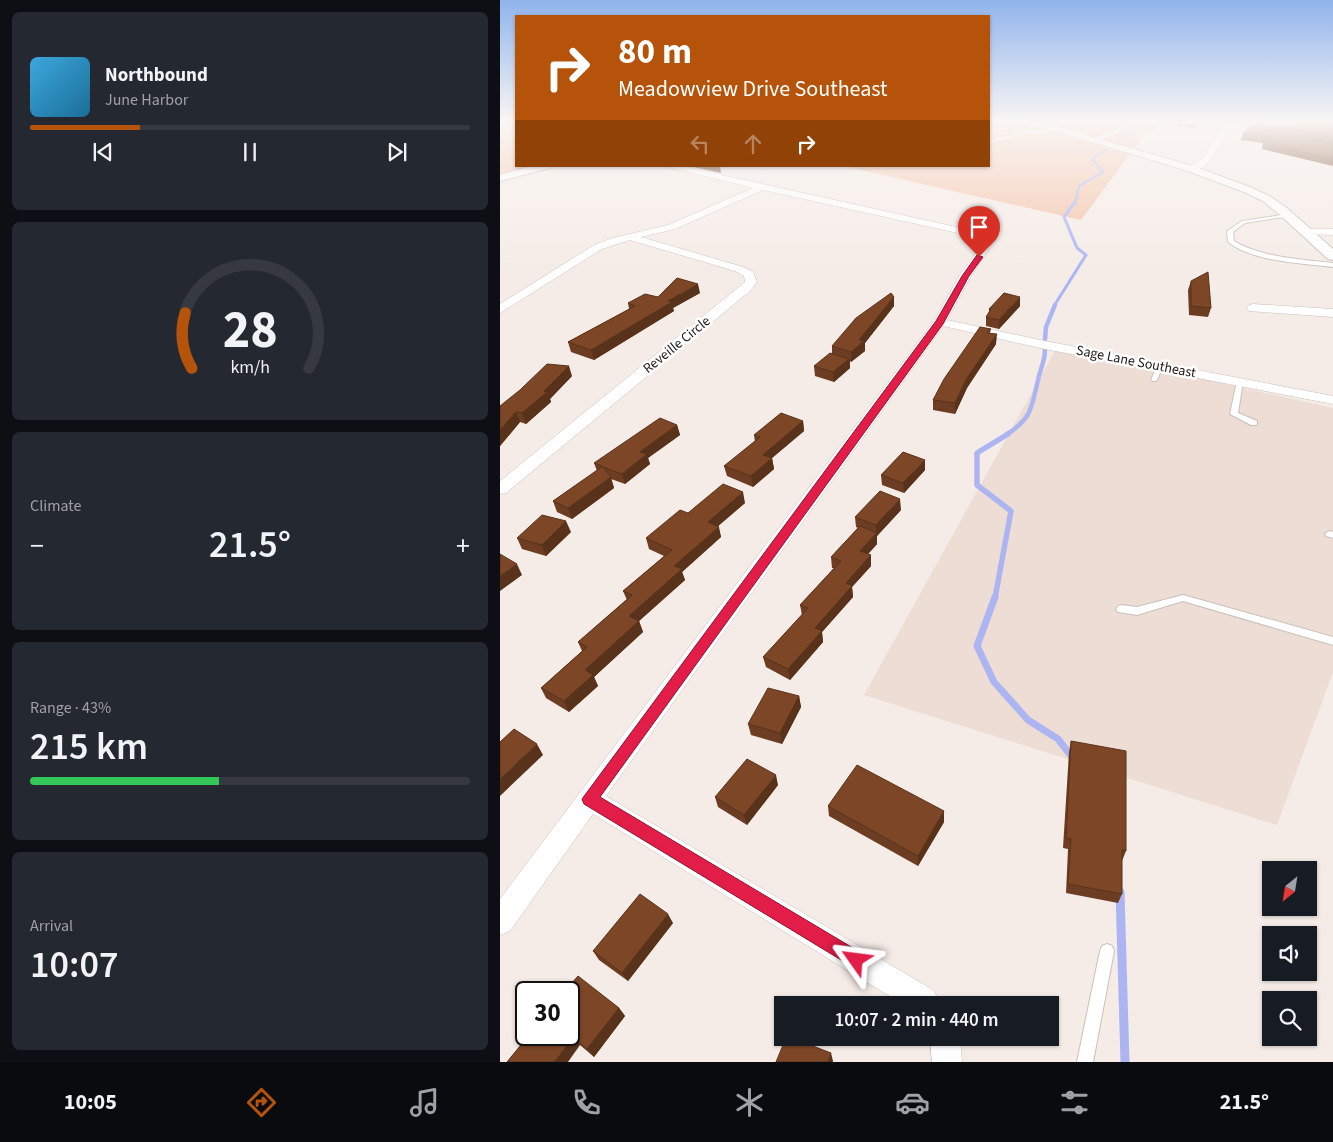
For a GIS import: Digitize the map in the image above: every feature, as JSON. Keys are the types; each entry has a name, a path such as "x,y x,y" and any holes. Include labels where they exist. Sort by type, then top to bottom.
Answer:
{"street":[{"path":"500,178 525,172"},
{"path":"500,922 940,322 965,276 986,246 982,238 970,233 691,172"},
{"path":"1198,172 1260,196 1288,215 1333,256"},
{"path":"500,309 598,247 671,227 760,188"},
{"path":"1307,232 1333,232"},
{"name":"Reveille Circle","path":"500,489 746,289 751,282 749,274 739,269 635,239 634,237"},
{"path":"1253,308 1333,313"},
{"name":"Sage Lane Southeast","path":"940,322 1045,345 1333,400"},
{"path":"589,799 916,996"},
{"path":"946,1046 947,1062"}],"lane":[{"path":"1288,215 1244,222 1230,231 1231,242 1239,248 1257,253 1333,265"},
{"path":"1154,380 1160,366"},
{"path":"1240,381 1234,414 1254,423"},
{"path":"1122,609 1137,611 1182,598 1333,641"},
{"path":"1085,1062 1106,951"}],"shaded area":[{"path":"868,172 1117,172 1081,220"},
{"path":"1057,347 1333,408 1333,672 1277,825 864,695"}],"building":[{"path":"1208,272 1211,308 1191,306 1191,281"},
{"path":"677,278 698,284 668,301 672,302 591,350 568,342 635,306 628,303 645,294 658,297"},
{"path":"891,293 894,297 859,340 864,341 851,352 832,346 856,318"},
{"path":"1004,293 1020,297 999,320 986,317 991,309 989,309"},
{"path":"980,327 991,329 987,333 997,334 967,378 955,403 933,400 944,379"},
{"path":"830,353 849,359 833,372 814,366"},
{"path":"547,364 569,366 544,391 547,392 522,413 516,412 500,430 500,406"},
{"path":"781,413 803,421 763,455 772,458 751,476 724,466 760,437 754,435"},
{"path":"660,418 677,425 640,452 647,454 622,474 603,467 611,477 568,508 553,501 603,466 594,463"},
{"path":"903,452 925,460 903,483 881,475"},
{"path":"723,484 743,492 708,522 719,527 674,566 682,569 629,616 639,621 585,670 593,675 564,701 541,688 587,647 578,642 632,595 623,591 672,550 646,538 680,510 688,513"},
{"path":"880,491 900,499 876,525 855,517"},
{"path":"542,515 566,521 542,545 517,538"},
{"path":"860,526 877,533 860,551 871,555 846,583 852,586 815,628 822,631 788,669 763,657 808,608 800,605 841,561 831,557"},
{"path":"500,554 517,564 500,576"},
{"path":"768,688 799,696 780,733 748,724"},
{"path":"514,729 537,744 500,779 500,742"},
{"path":"1071,741 1126,751 1126,851 1122,850 1122,894 1068,884 1071,839 1066,838"},
{"path":"747,759 776,775 744,815 715,797"},
{"path":"857,765 944,811 918,856 828,806"},
{"path":"640,894 668,914 622,973 593,951"},
{"path":"578,976 619,1008 587,1049 580,1044 580,981 574,981"},
{"path":"520,1046 567,1046 554,1062 507,1062"},
{"path":"783,1046 813,1046 831,1053 828,1062 776,1062"}],"waterway":[{"path":"1075,204 1079,186 1103,172"},
{"path":"1054,306 1086,255 1077,248 1064,217 1075,202"},
{"path":"1045,339 1046,327 1055,305"},
{"path":"1006,435 1015,429 1029,412 1045,350"},
{"path":"995,598 1011,511 977,485 977,453 1008,434"},
{"path":"995,597 977,646 994,682 1028,720 1058,739 1072,757"},
{"path":"1120,892 1125,1062"}],"route":[{"path":"856,960 589,799 940,322 965,276 979,257"}]}
